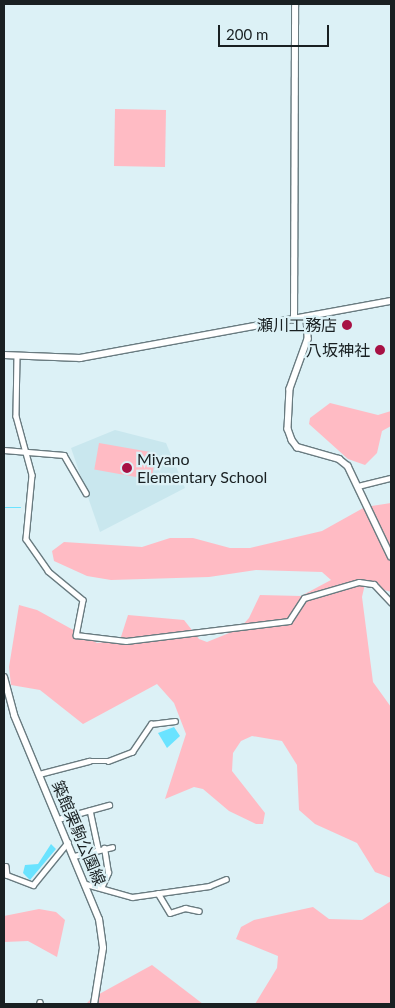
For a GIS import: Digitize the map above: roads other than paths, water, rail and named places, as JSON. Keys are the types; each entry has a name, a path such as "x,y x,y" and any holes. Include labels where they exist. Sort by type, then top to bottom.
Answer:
{"main road":[{"name":"築館栗駒公園線","path":"4,677 10,704 86,884 103,940 94,1004"}],"street":[{"path":"294,320 295,4"},
{"path":"4,355 80,358 391,301"},
{"path":"307,317 308,339 290,389 288,429 297,446 339,459 348,466 391,556"},
{"path":"17,356 16,416 32,475 26,539 48,571 82,600 76,635 126,641 289,621 304,598 359,582 374,584 391,602"},
{"path":"4,450 64,455 86,493"},
{"path":"358,486 391,478"},
{"path":"39,774 89,761 108,762 132,752 151,724 175,721"},
{"path":"58,819 109,805"},
{"path":"90,810 108,873 100,888"},
{"path":"6,866 7,875 33,885 68,842"},
{"path":"74,856 112,846"},
{"path":"86,884 132,897 210,886 226,879"},
{"path":"158,893 170,913 185,908 199,911"}],"water":[{"path":"174,727 180,736 167,748 158,733"},
{"path":"51,844 56,849 30,880 23,873 25,865 38,864"}],"waterway":[{"path":"4,507 20,507"}],"place":[{"name":"瀬川工務店","path":"347,325"},
{"name":"八坂神社","path":"380,350"},
{"name":"Miyano Elementary School","path":"127,468"}]}
